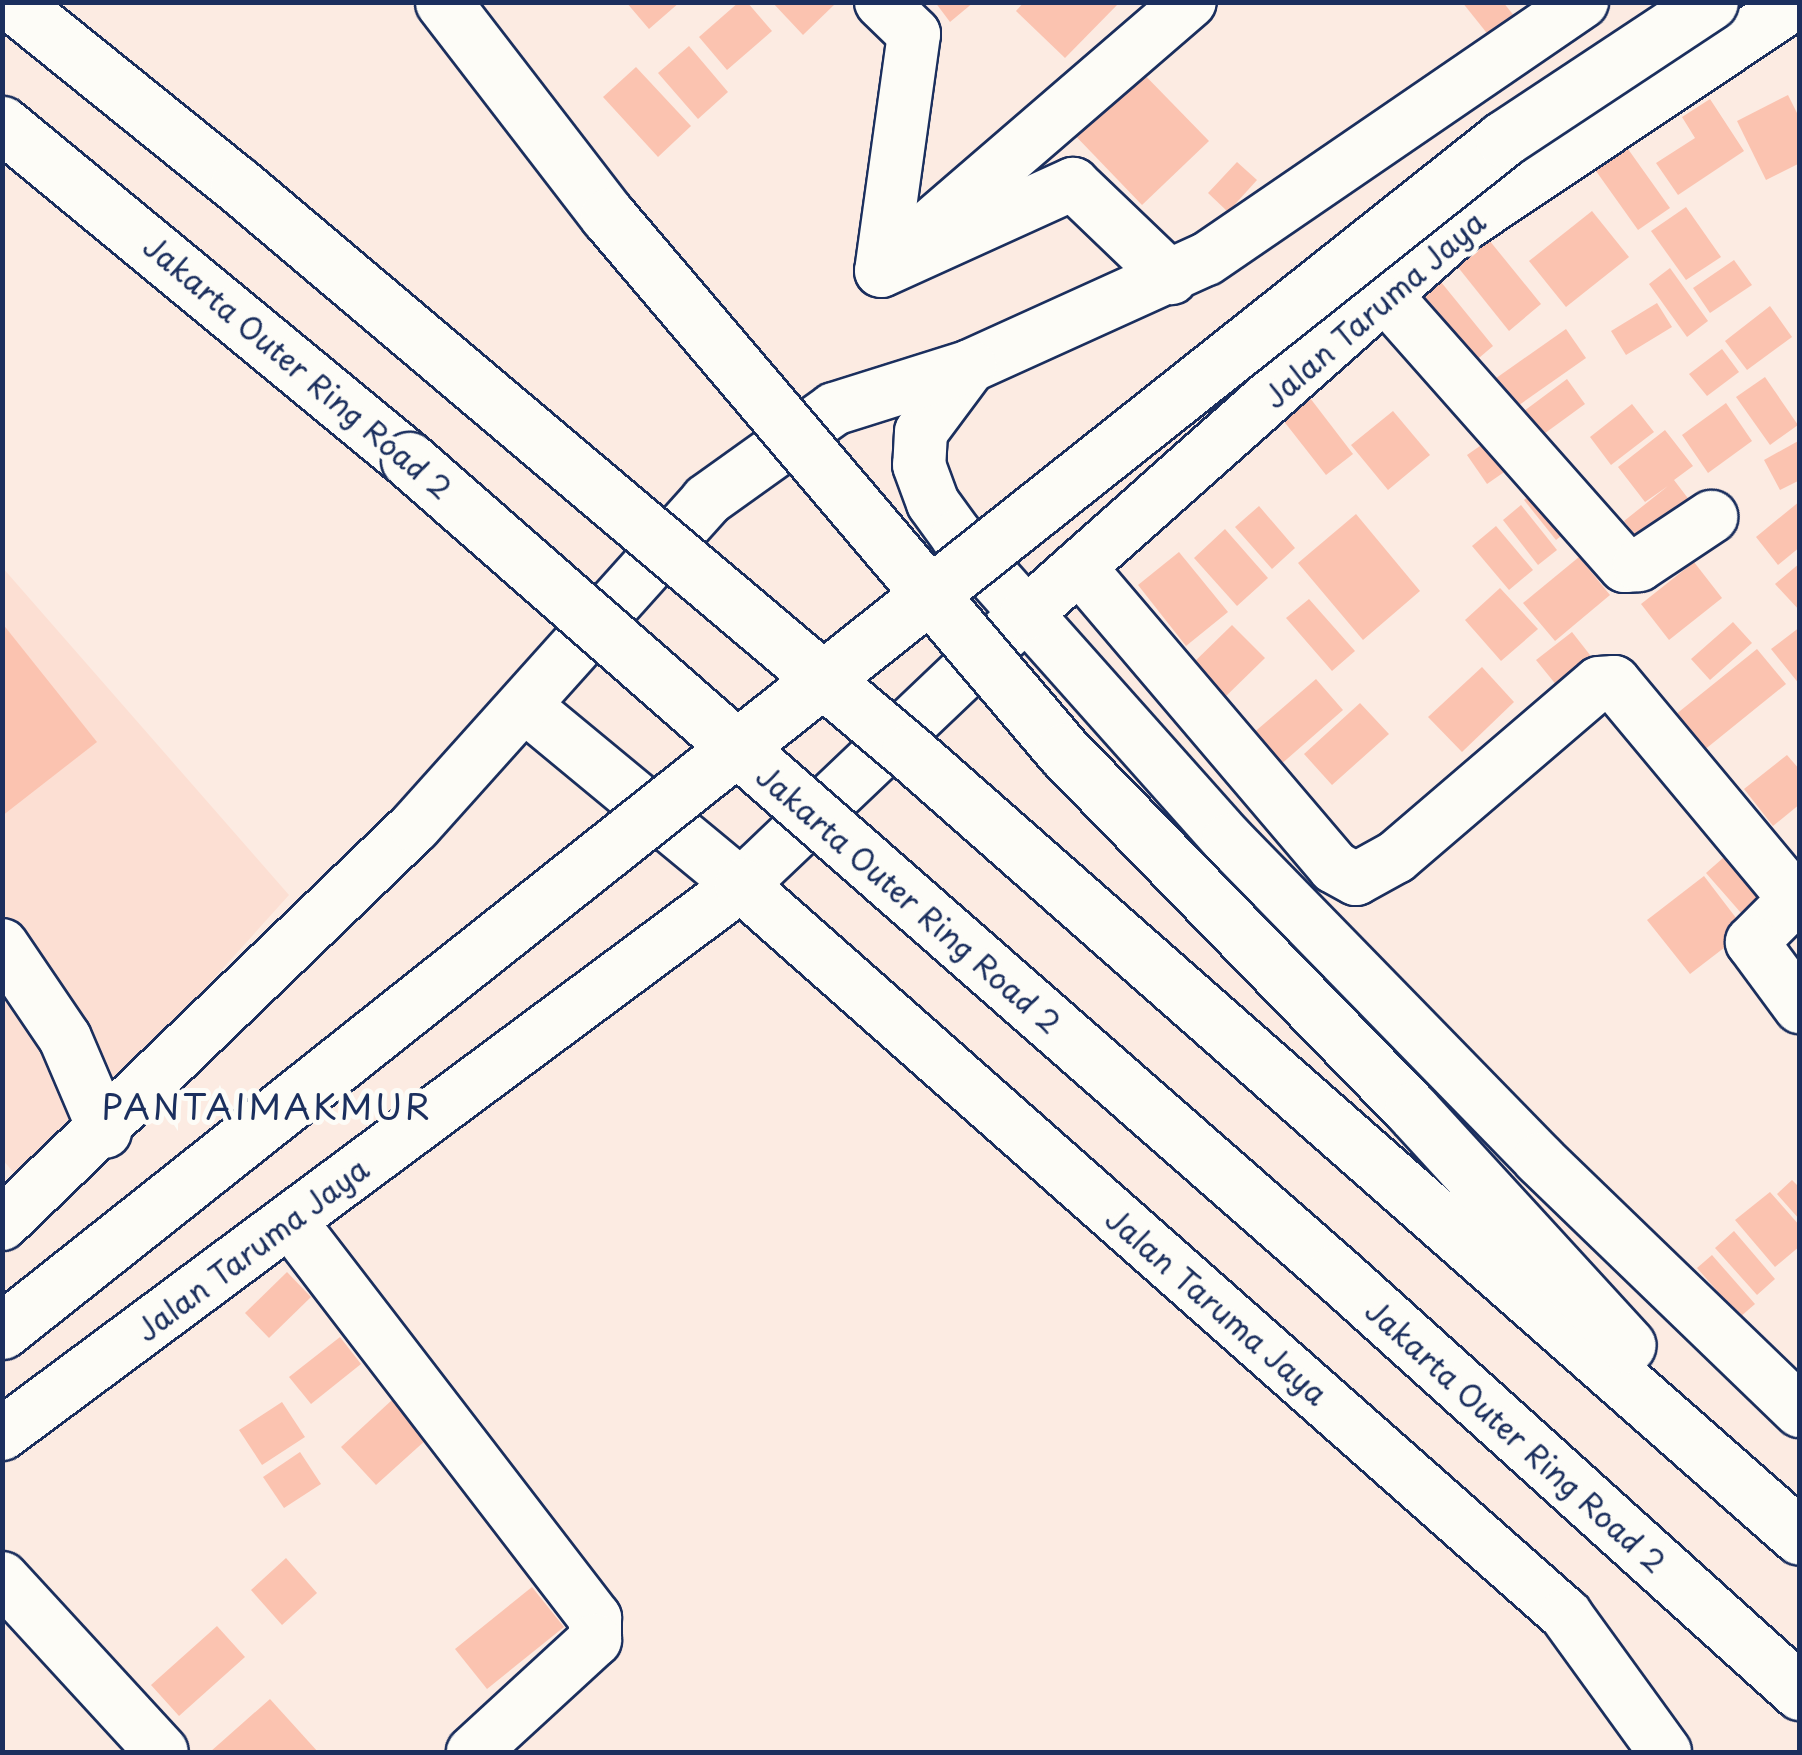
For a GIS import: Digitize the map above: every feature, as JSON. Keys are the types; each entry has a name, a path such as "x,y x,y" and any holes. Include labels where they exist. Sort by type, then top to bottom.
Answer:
{"main road":[{"path":"10,2 238,185 908,752 1800,1535"},
{"path":"443,2 608,216 1063,751 1412,1110 1800,1535"},
{"name":"Jalan Taruma Jaya","path":"2,1331 1503,139 1710,2"},
{"name":"Jakarta Outer Ring Road 2","path":"2,124 409,460 1335,1272 1800,1692"},
{"path":"2,169 409,460"}],"street":[{"path":"881,2 914,34 881,271"},
{"path":"881,271 1035,130 1190,2"},
{"path":"2,1224 105,1132 415,826 526,707 707,500 759,457 834,408 970,366 1171,278 1582,2"},
{"name":"Jalan Taruma Jaya","path":"2,1434 741,884 1026,614 1462,226 1797,2"},
{"path":"881,271 1073,184 1171,278"},
{"path":"1385,295 1625,566 1640,565 1711,517"},
{"path":"970,366 922,432 919,465 932,503 1026,614 1282,895 1539,1160 1800,1411"},
{"path":"1079,567 1334,867 1356,878 1396,856 1598,683 1614,682 1795,899 1752,942 1800,1007"},
{"name":"Jalan Taruma Jaya","path":"526,707 741,884 1566,1615 1665,1752"},
{"path":"2,945 65,1038 105,1132"},
{"path":"290,1221 595,1618 596,1640 473,1752"},
{"path":"2,1578 162,1752"}],"shaded area":[{"path":"2,567 289,895 26,1187 2,1159"}],"building":[{"path":"626,2 680,2 649,29"},
{"path":"739,2 747,2 772,31 727,70 699,37"},
{"path":"772,2 837,2 803,35"},
{"path":"935,2 974,2 950,22"},
{"path":"1024,2 1120,2 1065,58 1016,11"},
{"path":"1462,2 1503,2 1515,17 1490,37"},
{"path":"689,46 728,92 698,119 658,73"},
{"path":"1133,63 1209,141 1142,205 1067,127"},
{"path":"636,67 691,126 658,157 603,97"},
{"path":"1788,95 1800,119 1800,163 1766,180 1737,121"},
{"path":"1710,99 1744,151 1678,195 1656,163 1695,138 1682,117"},
{"path":"1623,142 1670,208 1638,230 1591,164"},
{"path":"1237,162 1257,180 1228,212 1208,193"},
{"path":"1686,207 1721,257 1686,280 1651,231"},
{"path":"1592,211 1629,257 1566,307 1529,261"},
{"path":"1489,240 1541,304 1509,331 1457,266"},
{"path":"1734,260 1752,285 1710,313 1693,288"},
{"path":"1670,268 1708,321 1687,337 1649,284"},
{"path":"1441,282 1493,346 1459,375 1406,310"},
{"path":"1657,303 1672,327 1626,355 1611,331"},
{"path":"1770,306 1792,337 1747,370 1725,341"},
{"path":"1566,329 1586,358 1512,410 1492,381"},
{"path":"1722,349 1739,372 1707,396 1689,374"},
{"path":"1765,377 1798,425 1770,445 1736,397"},
{"path":"1567,379 1585,404 1537,439 1520,414"},
{"path":"1307,394 1353,454 1326,475 1279,415"},
{"path":"1726,403 1752,441 1708,473 1682,435"},
{"path":"1632,404 1654,432 1611,465 1590,437"},
{"path":"1393,411 1430,455 1388,490 1351,445"},
{"path":"1503,430 1523,459 1487,484 1467,455"},
{"path":"1665,430 1693,466 1674,480 1700,514 1650,554 1624,521 1668,486 1645,502 1618,467"},
{"path":"1800,440 1800,480 1780,490 1764,460"},
{"path":"1548,481 1580,521 1556,540 1524,500"},
{"path":"1800,501 1800,547 1778,565 1756,537"},
{"path":"1521,505 1557,550 1538,565 1503,520"},
{"path":"1259,506 1295,548 1272,569 1235,527"},
{"path":"1356,514 1420,591 1363,640 1298,563"},
{"path":"1496,526 1533,570 1509,590 1472,546"},
{"path":"1225,529 1268,578 1237,606 1194,558"},
{"path":"1179,552 1228,612 1186,646 1138,585"},
{"path":"1579,557 1610,595 1555,641 1523,603"},
{"path":"1694,562 1722,598 1669,640 1641,604"},
{"path":"1800,563 1800,611 1775,584"},
{"path":"1500,588 1538,629 1501,661 1465,620"},
{"path":"1309,599 1355,651 1332,671 1286,618"},
{"path":"1733,622 1752,643 1710,680 1691,659"},
{"path":"2,623 97,742 2,816"},
{"path":"1232,625 1265,658 1219,703 1186,670"},
{"path":"1800,627 1800,685 1771,649"},
{"path":"1572,632 1601,669 1566,697 1536,660"},
{"path":"1757,649 1786,684 1703,751 1675,715"},
{"path":"1482,667 1514,702 1462,752 1428,717"},
{"path":"1316,679 1343,710 1279,766 1251,735"},
{"path":"1360,703 1389,734 1332,785 1304,754"},
{"path":"1787,755 1800,770 1800,804 1773,826 1744,789"},
{"path":"1741,842 1791,899 1756,930 1706,873"},
{"path":"1704,876 1746,931 1690,974 1647,920"},
{"path":"1792,1180 1800,1188 1800,1220 1777,1194"},
{"path":"1770,1192 1800,1226 1800,1246 1775,1267 1735,1220"},
{"path":"1734,1231 1775,1279 1757,1295 1715,1248"},
{"path":"1712,1255 1755,1304 1740,1317 1697,1268"},
{"path":"287,1272 311,1297 269,1338 245,1313"},
{"path":"340,1337 361,1364 311,1404 289,1377"},
{"path":"392,1400 427,1439 376,1485 341,1447"},
{"path":"282,1402 305,1437 262,1465 239,1430"},
{"path":"300,1452 321,1484 284,1508 263,1477"},
{"path":"286,1558 317,1593 282,1625 251,1590"},
{"path":"532,1587 564,1627 487,1689 455,1649"},
{"path":"217,1626 245,1657 179,1716 151,1685"},
{"path":"270,1699 318,1752 210,1752"}],"district":[{"name":"PANTAIMAKMUR","path":"267,1106"}]}
